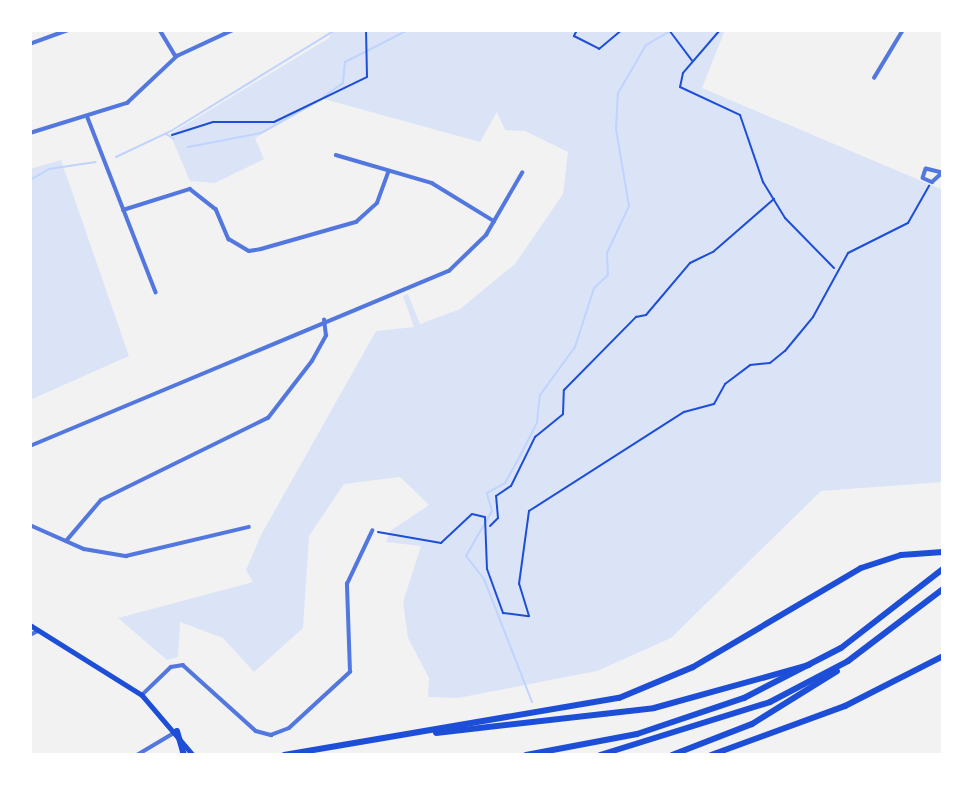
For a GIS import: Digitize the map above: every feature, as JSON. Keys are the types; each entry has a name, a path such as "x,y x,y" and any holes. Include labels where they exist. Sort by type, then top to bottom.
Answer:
{"highway":[{"path":"284,755 576,709 645,688 861,568 941,552"},
{"path":"526,755 692,719 814,664 943,569"},
{"path":"671,755 789,704 943,589"},
{"path":"711,755 845,706 943,656"},
{"path":"600,755 732,718 848,661"},
{"path":"433,733 654,708 814,664"},
{"path":"177,731 184,755"}],"main road":[{"path":"30,625 142,695 177,731 193,755"}],"street":[{"path":"30,44 68,30"},
{"path":"160,30 176,57"},
{"path":"30,133 88,118 134,98 176,57 233,30"},
{"path":"874,78 903,30"},
{"path":"88,118 156,292"},
{"path":"336,155 432,183 494,220"},
{"path":"926,169 943,173 932,182 923,178 926,169"},
{"path":"123,210 190,189 216,209 229,239 249,251 356,222 377,203 388,172"},
{"path":"30,446 324,320 449,271 478,247 522,173"},
{"path":"67,540 101,500 268,418 312,361 326,336 324,320"},
{"path":"30,525 67,540 126,556 249,527"},
{"path":"142,695 172,666 183,665 256,731 274,735 289,728 350,672 347,584 372,531"},
{"path":"30,635 38,631"},
{"path":"137,755 177,731"}],"path":[{"path":"172,135 213,122 274,122 367,77 366,30"},
{"path":"577,30 574,36 599,49 622,30"},
{"path":"669,30 693,61"},
{"path":"720,30 693,61 680,86 740,115 774,199 835,269"},
{"path":"774,199 713,252 690,262 646,315 636,317 564,390 563,414 535,437 511,486 496,496 498,518 489,526 487,569 503,613 525,618 527,601 519,584 529,511 684,412 714,404 725,384 750,365 770,363 813,317 835,269 873,236 889,235 908,222 932,182"},
{"path":"372,531 429,544 440,543 472,514 489,526"}],"shaded area":[{"path":"332,30 725,30 702,88 943,190 943,482 821,491 671,638 597,671 458,698 428,697 429,678 408,638 403,602 421,546 386,542 390,531 429,505 400,477 344,484 309,536 303,628 254,672 223,638 180,622 178,657 167,660 118,618 253,582 246,570 261,535 376,331 414,327 403,296 408,294 420,324 460,309 515,264 563,194 568,152 525,131 505,130 497,112 480,142 324,99 255,138 264,159 215,183 190,181 170,134 329,38"},
{"path":"61,160 129,356 30,400 30,169"}],"waterway":[{"path":"116,157 171,131 335,30"},
{"path":"323,97 343,83 345,62 408,30"},
{"path":"532,702 484,579 466,556 492,511 487,493 505,483 520,456 537,422 540,395 575,347 594,288 608,275 607,253 629,206 616,129 618,93 646,45 672,30"},
{"path":"188,147 261,133 316,102"},
{"path":"166,134 174,139"},
{"path":"30,180 49,169 95,162"}]}
